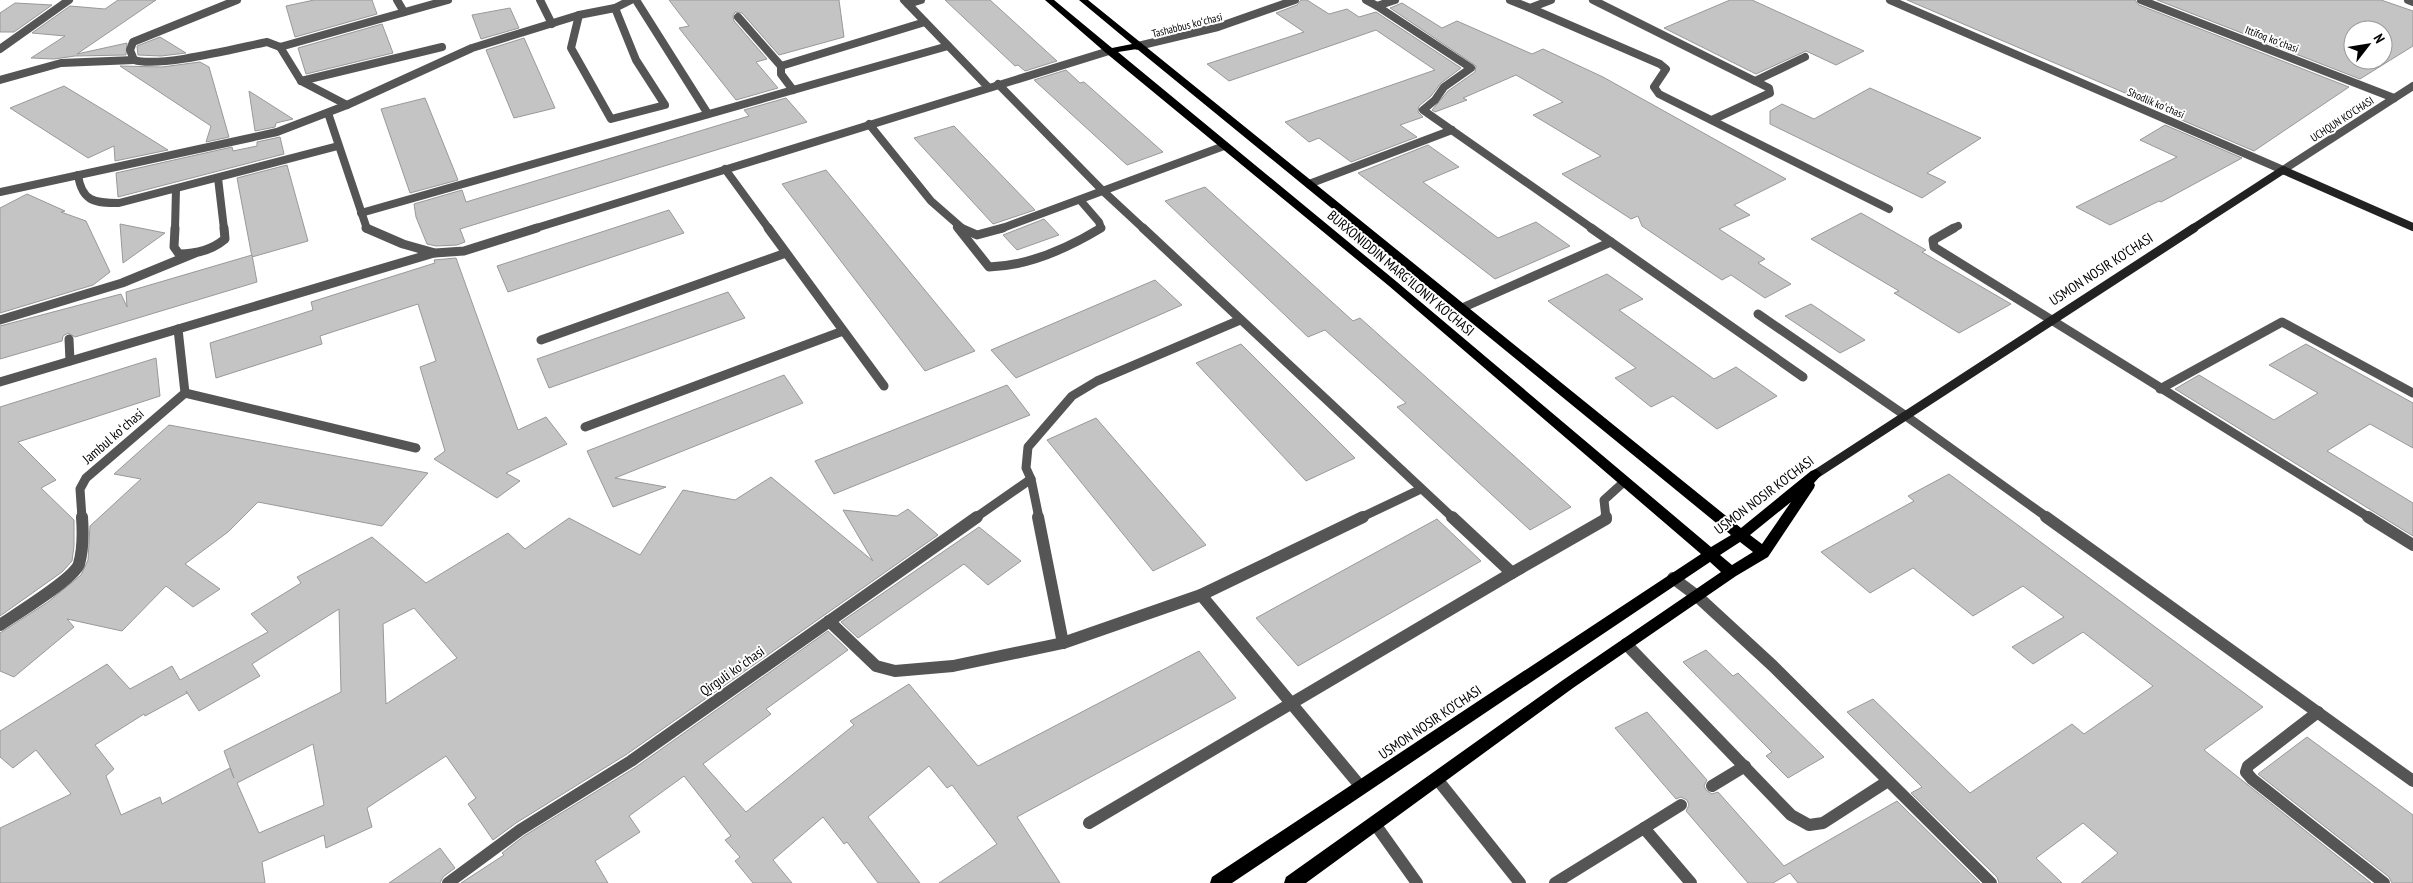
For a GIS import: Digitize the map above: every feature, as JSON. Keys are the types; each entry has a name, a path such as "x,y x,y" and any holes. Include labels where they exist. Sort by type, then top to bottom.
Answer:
{"main road":[{"name":"BURXONIDDIN MARG’ILONIY KO’CHASI","path":"1049,0 1401,291 1731,572"},
{"name":"BURXONIDDIN MARG’ILONIY KO’CHASI","path":"1083,0 1763,553"},
{"path":"1109,51 1138,46"},
{"name":"Shodlik koʻchasi","path":"2283,170 2413,227"},
{"name":"USMON NOSIR KO‘CHASI","path":"1218,883 1673,578 1741,535 1816,474 2283,170"},
{"path":"1292,883 1626,644 1731,572 1763,553 1816,474"}],"street":[{"path":"0,49 69,0"},
{"path":"134,60 130,50 133,42 237,0"},
{"path":"397,0 404,12"},
{"path":"0,80 61,64 134,60 144,63 267,42 280,47 448,0"},
{"path":"540,0 552,24"},
{"path":"0,192 29,184 277,132 347,105 472,48 579,15 615,8 631,0"},
{"path":"636,0 708,114"},
{"path":"906,2 921,0"},
{"name":"Tashabbus koʻchasi","path":"1138,46 1172,40 1237,22 1295,0"},
{"path":"1366,0 1472,68 1444,87 1435,100 1423,108 1423,110 1803,377"},
{"path":"1377,6 1395,0"},
{"path":"1510,0 1660,64 1666,69 1654,87 1655,90 1889,209"},
{"path":"1530,8 1551,0"},
{"path":"1593,0 1769,88 1770,93 1712,120"},
{"name":"Shodlik koʻchasi","path":"1890,0 2283,170"},
{"name":"Ittifoq koʻchasi","path":"2141,0 2394,98"},
{"path":"2408,0 2413,2"},
{"path":"906,2 988,87"},
{"path":"579,15 571,48 611,118 665,105 636,60 615,8"},
{"path":"738,16 781,66 781,74 793,90"},
{"path":"781,66 925,22"},
{"path":"361,213 948,46"},
{"path":"280,47 301,81 347,105"},
{"path":"301,81 442,47"},
{"path":"0,382 435,253 464,251 500,241 869,124 1109,51"},
{"path":"1755,81 1805,57"},
{"path":"998,84 1103,191 1512,573"},
{"name":"UCHQUN KO'CHASI","path":"2283,170 2413,86"},
{"path":"328,113 367,230 403,244 435,253"},
{"path":"869,124 933,203 953,222 989,267 1002,268 1069,245 1101,228 1099,222 1080,200"},
{"path":"1309,184 1452,130"},
{"path":"78,175 80,190 87,197 108,204 176,189 338,146"},
{"path":"953,222 973,235 987,234 1224,146"},
{"path":"725,169 884,386"},
{"path":"0,320 68,304 219,245 225,239 218,178"},
{"path":"176,189 174,247 179,254 196,253"},
{"path":"1958,226 1934,240 1932,243 1934,247 2413,545"},
{"path":"1462,308 1612,242"},
{"path":"540,340 786,252"},
{"path":"1758,314 1906,416 2413,781"},
{"path":"1064,642 1031,479 1026,468 1028,447 1072,396 1097,381 1240,320"},
{"path":"2160,389 2282,322 2413,393"},
{"path":"178,329 185,393 416,448"},
{"path":"586,428 843,331"},
{"path":"69,339 70,361"},
{"name":"Jambul koʻchasi","path":"0,625 67,579 79,565 83,530 80,490 86,478 185,393"},
{"name":"Qirguli koʻchasi","path":"448,883 520,830 631,761 1031,479"},
{"path":"1089,823 1606,519 1604,500 1625,480"},
{"path":"828,621 876,666 896,671 953,666 1064,642 1201,595 1421,489"},
{"path":"1673,578 1697,596 1773,666 1991,883"},
{"path":"1201,595 1361,787"},
{"path":"1626,644 1791,815 1809,825 1823,823 1888,781"},
{"path":"2318,712 2248,766 2246,772 2252,779 2384,883"},
{"path":"1712,786 1745,766"},
{"path":"1437,779 1520,883"},
{"path":"1555,883 1681,805"},
{"path":"1375,824 1417,883"},
{"path":"1644,828 1691,883"}],"building":[{"path":"118,0 156,0 77,54 127,43 126,55 75,56 54,59 31,58 65,36 32,33 70,6 105,9"},
{"path":"314,0 372,0 377,14 295,37 286,6"},
{"path":"669,0 839,0 844,37 779,55 742,13 735,12 733,16 734,21 767,59 756,62 778,88 736,100 679,28 689,26"},
{"path":"945,0 990,0 1057,61 1025,71 1018,65 1015,66"},
{"path":"1301,0 1307,0 1329,14 1347,9 1359,17 1376,12 1461,68 1441,83 1431,96 1419,106 1418,112 1423,117 1400,125 1417,137 1351,162 1319,138 1309,142 1285,122 1435,70 1376,30 1229,81 1207,64 1304,32 1276,13 1297,5"},
{"path":"1730,0 1752,0 1864,51 1836,65 1806,51 1756,74 1664,28"},
{"path":"1907,0 2135,0 2139,5 2349,87 2254,151 2177,118 2179,116"},
{"path":"2157,0 2381,0 2413,11 2413,46 2393,58 2393,20 2343,20 2343,70 2374,70 2360,79"},
{"path":"15,3 52,5 14,32 0,32 0,13"},
{"path":"1402,3 1442,28 1457,21 1532,54 1543,49 1603,77 1786,179 1734,205 1750,215 1719,229 1765,259 1758,263 1791,284 1765,298 1731,275 1722,280 1642,226 1638,216 1631,219 1562,174 1601,156 1533,115 1563,102 1516,75 1463,98 1467,100 1435,112 1432,110 1448,91 1475,72 1476,66 1390,8"},
{"path":"510,8 519,28 481,39 472,15"},
{"path":"382,24 393,53 306,74 298,48"},
{"path":"160,37 186,53 161,56 138,55 137,46"},
{"path":"524,38 555,108 514,118 486,50"},
{"path":"200,62 209,67 229,137 206,142 211,126 120,66 162,67"},
{"path":"1066,70 1080,83 1084,82 1163,152 1127,165 1034,80"},
{"path":"64,86 168,150 115,161 114,146 88,158 10,108"},
{"path":"1870,88 1981,138 1927,173 1946,182 1922,198 1770,124 1770,111 1782,104 1814,119"},
{"path":"249,91 293,119 276,123 275,127 255,131"},
{"path":"425,98 458,180 410,193 381,109"},
{"path":"786,98 807,122 460,229 465,242 457,245 436,246 427,244 416,217 414,204 462,190 466,202 749,116 744,110"},
{"path":"2165,125 2242,158 2161,202 2159,201 2110,225 2076,207 2177,157 2140,140"},
{"path":"954,126 1035,210 993,224 914,138"},
{"path":"280,137 284,154 118,197 116,173 232,147 233,151 257,146 257,142"},
{"path":"1428,145 1459,167 1423,182 1498,238 1536,222 1570,246 1495,279 1358,173"},
{"path":"287,165 308,241 252,257 237,178"},
{"path":"826,170 975,351 925,371 782,184"},
{"path":"1205,187 1353,321 1360,318 1571,507 1530,530 1397,407 1406,403 1325,330 1308,337 1165,201"},
{"path":"27,194 65,211 61,212 86,221 110,272 93,285 0,313 0,208"},
{"path":"669,210 684,233 508,292 497,266"},
{"path":"1861,213 1926,250 1922,252 2011,304 1959,333 1894,293 1899,291 1811,239"},
{"path":"1044,219 1059,235 1017,250 1003,235"},
{"path":"120,224 165,233 123,263"},
{"path":"252,255 257,282 75,337 68,333 63,336 62,341 0,359 0,326 121,294 127,307 126,292"},
{"path":"456,258 518,430 546,417 567,444 506,473 520,481 497,498 434,459 445,451 420,367 436,361 418,304 320,336 322,344 216,378 210,343 313,310 311,302 435,263 434,260"},
{"path":"1607,274 1643,299 1619,310 1714,379 1736,367 1777,396 1717,429 1673,396 1651,407 1615,378 1636,368 1548,301"},
{"path":"1155,280 1182,305 1016,378 991,350"},
{"path":"728,292 745,318 549,388 537,359"},
{"path":"1811,304 1865,340 1840,353 1785,316"},
{"path":"1241,344 1355,458 1306,481 1196,363"},
{"path":"2306,344 2413,403 2413,448 2370,424 2327,451 2413,503 2413,536 2175,389 2199,375 2274,420 2318,393 2269,365"},
{"path":"156,358 160,396 18,442 56,480 41,488 74,520 74,546 72,561 62,572 0,616 0,407"},
{"path":"784,375 803,403 615,478 666,487 613,507 587,451"},
{"path":"1007,385 1030,415 834,494 815,461"},
{"path":"1096,418 1206,545 1153,571 1047,440"},
{"path":"169,425 428,473 382,526 258,502 228,532 185,564 220,589 193,607 166,586 122,631 67,619 74,627 14,677 0,671 0,633 48,602 81,575 88,560 90,526 141,479 114,474"},
{"path":"1949,474 2263,707 2204,750 2371,883 2081,883 2118,853 2083,823 2036,858 2062,883 1999,883 1997,877 1911,793 1922,787 1847,712 1873,699 1970,793 2072,724 2084,734 2153,686 2083,632 2033,664 2012,647 2064,617 2023,586 1973,616 1913,568 1870,593 1821,552 1914,501 1908,496"},
{"path":"771,477 873,561 843,510 897,516 908,509 938,535 627,754 516,823 493,840 468,804 476,798 446,756 367,808 372,827 326,848 324,835 262,862 265,883 0,883 0,828 71,794 36,750 13,768 0,757 0,731 107,664 130,689 172,666 180,680 268,632 251,614 301,583 297,577 372,537 426,583 508,533 525,549 569,518 640,555 683,490 735,500","holes":["414,608 457,658 386,704 383,624","339,609 341,692 224,751 234,778 230,768 162,804 160,797 121,815 106,776 114,769 95,745 144,714 145,716 187,693 186,691 199,711 260,676 252,664","313,744 324,805 259,833 237,783"]},
{"path":"1437,519 1481,561 1298,666 1256,618"},
{"path":"979,527 1021,561 988,585 964,564 858,638 841,622"},
{"path":"828,631 848,650 766,709 771,714 703,764 746,812 854,725 850,721 909,684 978,766 1199,651 1236,698 1017,817 1060,883 939,883 997,844 952,785 947,788 929,766 868,817 920,883 878,883 847,842 844,844 823,817 773,860 792,883 753,883 735,861 740,857 725,840 731,836 684,776 629,816 640,832 595,861 608,883 461,883 504,855 502,853 524,836 636,767"},
{"path":"1706,650 1733,676 1738,673 1824,757 1788,778 1766,756 1772,752 1683,662"},
{"path":"1647,712 1707,780 1704,786 1706,790 1712,794 1718,792 1784,866 1897,801 1980,883 1798,883 1790,873 1773,883 1748,883 1686,811 1689,805 1687,800 1681,797 1676,799 1615,728"},
{"path":"2307,737 2413,815 2413,883 2392,883 2389,877 2258,774"},
{"path":"440,848 455,868 443,877 440,883 389,883"}]}
